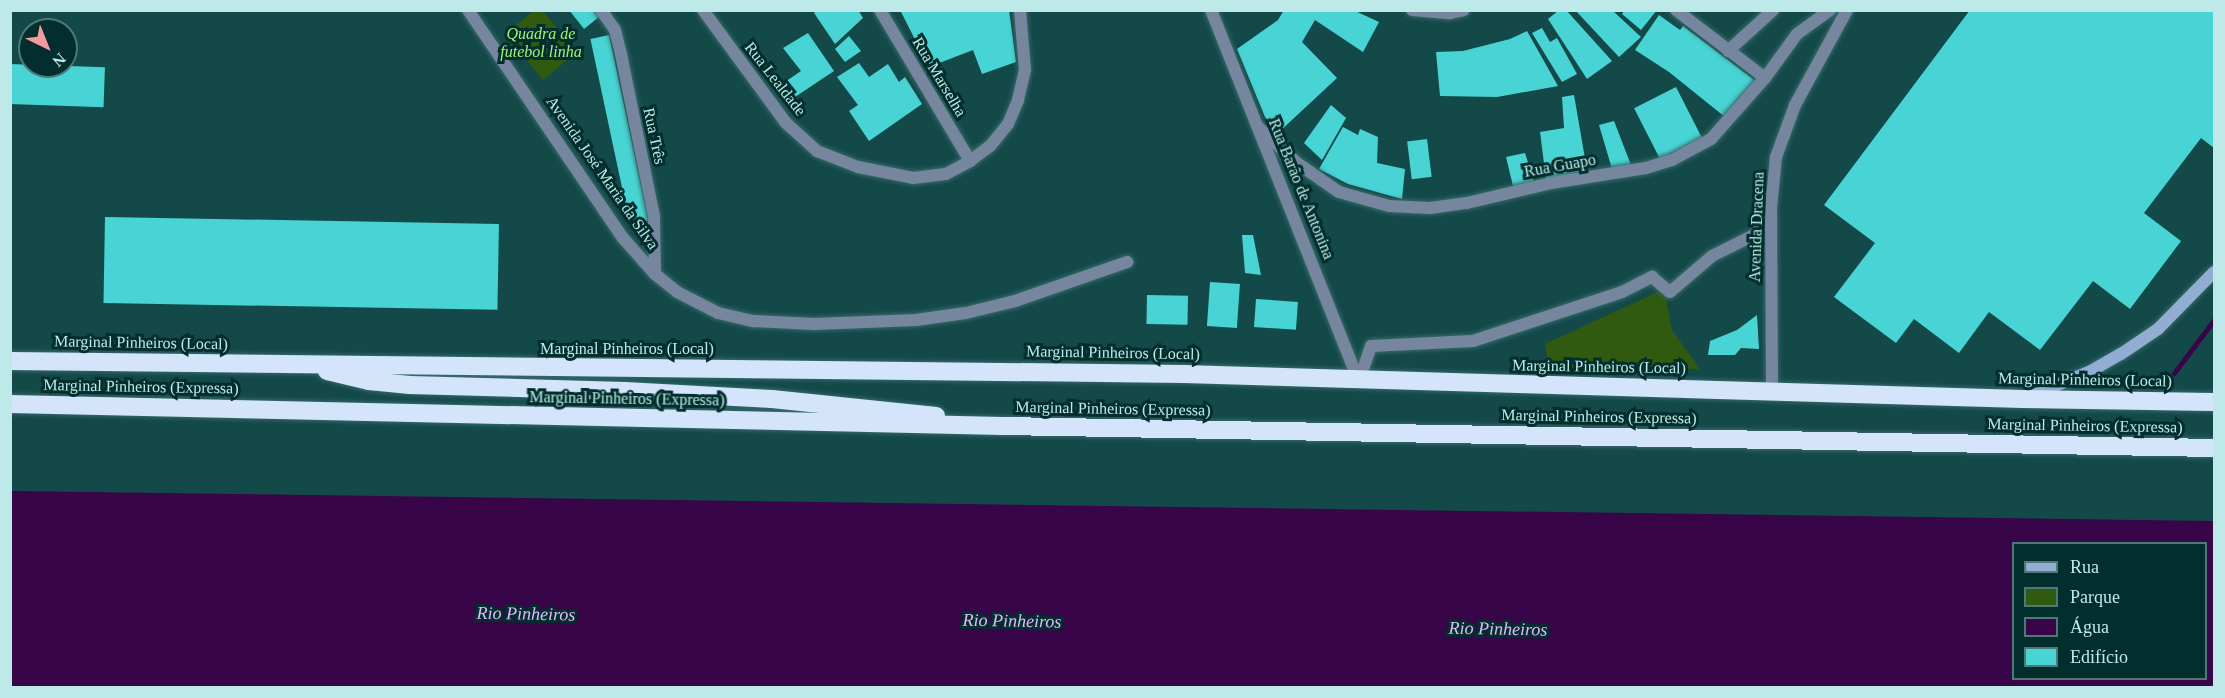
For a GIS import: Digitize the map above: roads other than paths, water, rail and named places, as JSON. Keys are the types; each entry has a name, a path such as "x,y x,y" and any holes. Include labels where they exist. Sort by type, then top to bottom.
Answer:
{"highway":[{"name":"Marginal Pinheiros (Local)","path":"10,361 296,363 559,369 810,368 1184,374 1359,381 2214,402"},
{"path":"296,363 369,381 410,386 625,391 772,399 900,410 1003,426"},
{"name":"Marginal Pinheiros (Expressa)","path":"10,404 1003,426 2214,448"}],"street":[{"name":"Avenida José Maria da Silva","path":"468,10 623,238 655,274 677,292 718,313 754,321 856,323 916,320 966,313 1015,300 1127,262"},
{"name":"Rua Três","path":"601,10 615,30 621,54 654,216 655,274"},
{"name":"Rua Lealdade","path":"703,10 786,123 817,151 858,167 913,178 946,174 970,161 991,145 1008,124 1018,100 1025,70 1020,10"},
{"name":"Rua Marselha","path":"880,10 970,161"},
{"name":"Rua Barão de Antonina","path":"1211,10 1359,381"},
{"path":"1412,10 1450,13 1464,10"},
{"path":"1676,10 1765,78"},
{"path":"1728,51 1773,10"},
{"name":"Rua Guapo","path":"1258,127 1297,163 1339,192 1389,206 1430,208 1467,203 1551,183 1646,168 1672,160 1711,139 1765,78 1797,34 1830,10"},
{"name":"Avenida Dracena","path":"1772,390 1771,208 1776,157 1799,96 1847,10"},
{"path":"1359,381 1371,346 1473,341 1622,292 1652,277 1670,292 1712,256 1756,234 1771,208"},
{"path":"2023,399 2091,370 2121,354 2158,329 2214,272"}],"water":[{"name":"Rio Pinheiros","path":"11,491 2214,521 2214,687 11,687"}],"waterway":[{"path":"2174,373 2214,320"}],"park label":[{"name":"Quadra de futebol linha","path":"541,43"}]}
